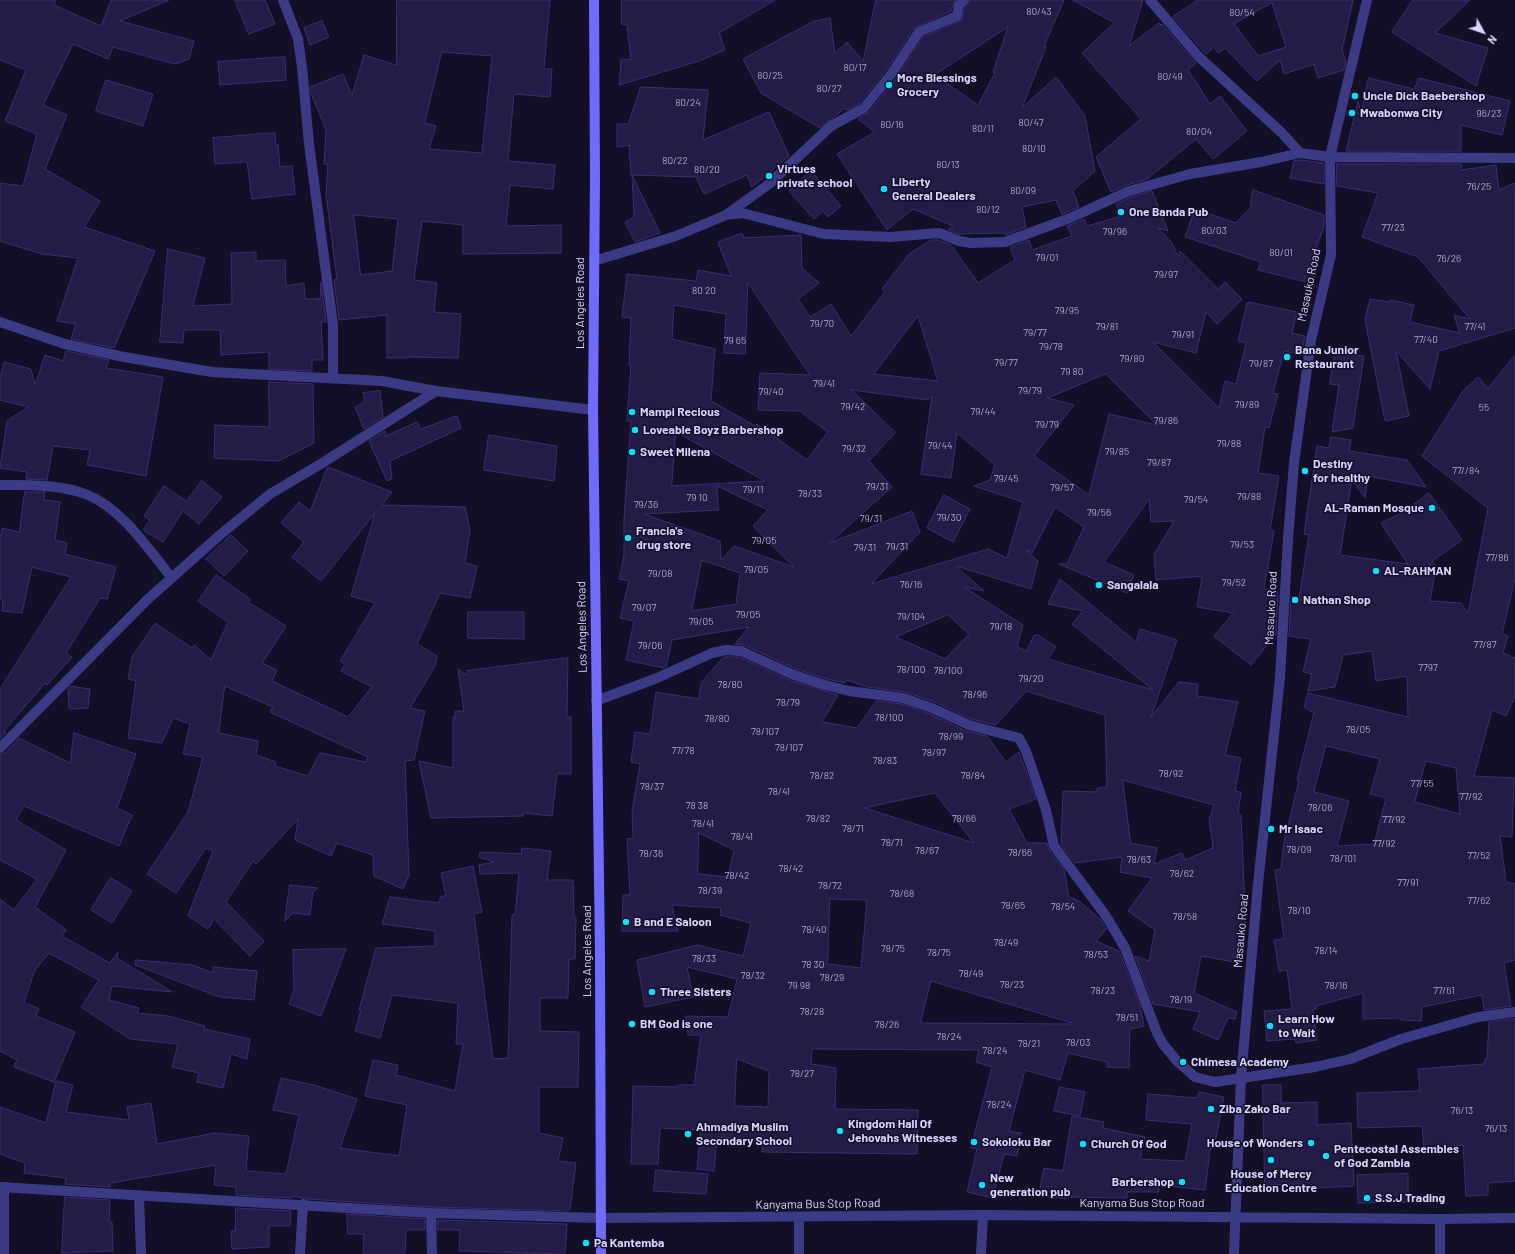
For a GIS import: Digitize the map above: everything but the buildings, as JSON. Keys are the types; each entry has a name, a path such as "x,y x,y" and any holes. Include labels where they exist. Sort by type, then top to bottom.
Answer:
{"main road":[{"name":"Los Angeles Road","path":"594,0 593,410 600,955 600,1218 602,1254"}],"street":[{"path":"283,0 298,39 302,67 309,144 332,317 333,377"},
{"path":"594,261 676,236 726,215 773,181 831,126 864,108 892,73 919,32 957,16 958,5 964,0"},
{"path":"1150,0 1199,57 1282,133 1300,153"},
{"name":"Masauko Road","path":"1234,1254 1234,1220 1242,1078 1258,884 1280,678 1294,463 1311,340 1331,255 1330,157 1367,0"},
{"path":"726,215 742,214 824,234 890,237 939,233 959,241 971,243 1005,242 1070,218 1129,191 1190,174 1300,153 1330,157 1515,158"},
{"path":"0,322 65,344 124,357 212,372 333,377 382,381 436,391 593,410"},
{"path":"0,748 172,578 221,534 270,494 436,391"},
{"path":"0,485 47,486 88,495 119,515 172,578"},
{"path":"596,701 657,678 712,653 726,650 741,651 794,675 824,685 849,691 903,698 932,708 969,725 1019,738 1026,751 1046,810 1054,846 1106,916 1126,948 1157,1033 1163,1044 1177,1061 1195,1077 1215,1082 1315,1067 1350,1059 1401,1039 1478,1017 1515,1012"},
{"path":"2,1187 4,1254"},
{"name":"Kanyama Bus Stop Road","path":"2,1187 303,1204 431,1213 600,1218 983,1215 1234,1220 1515,1218"},
{"path":"139,1195 141,1254"},
{"path":"300,1254 303,1204"},
{"path":"431,1213 432,1254"},
{"path":"981,1254 983,1215"},
{"path":"799,1217 799,1254"},
{"path":"1440,1219 1440,1254"}],"place":[{"name":"More Blessings Grocery","path":"889,85"},
{"name":"Uncle Dick Baebershop","path":"1355,96"},
{"name":"Mwabonwa City","path":"1352,113"},
{"name":"Virtues private school","path":"769,176"},
{"name":"Liberty General Dealers","path":"884,189"},
{"name":"One Banda Pub","path":"1121,212"},
{"name":"Bana Junior Restaurant","path":"1287,357"},
{"name":"Mampi Recious","path":"632,412"},
{"name":"Loveable Boyz Barbershop","path":"635,430"},
{"name":"Sweet Milena","path":"632,452"},
{"name":"Destiny for healthy","path":"1305,471"},
{"name":"AL-Raman Mosque","path":"1432,508"},
{"name":"Francia's drug store","path":"628,538"},
{"name":"AL-RAHMAN","path":"1376,571"},
{"name":"Sangalala","path":"1099,585"},
{"name":"Nathan Shop","path":"1295,600"},
{"name":"Mr Isaac","path":"1271,829"},
{"name":"B and E Saloon","path":"626,922"},
{"name":"Three Sisters","path":"652,992"},
{"name":"BM God is one","path":"632,1024"},
{"name":"Learn How to Wait","path":"1270,1026"},
{"name":"Chimesa Academy","path":"1183,1062"},
{"name":"Ziba Zako Bar","path":"1211,1109"},
{"name":"Kingdom Hall Of Jehovahs Witnesses","path":"840,1131"},
{"name":"Ahmadiya Muslim Secondary School","path":"688,1134"},
{"name":"Sokoloku Bar","path":"974,1142"},
{"name":"House of Wonders","path":"1311,1143"},
{"name":"Church Of God","path":"1083,1144"},
{"name":"Pentecostal Assembles of God Zambia","path":"1326,1156"},
{"name":"House of Mercy Education Centre","path":"1271,1160"},
{"name":"Barbershop","path":"1182,1182"},
{"name":"New generation pub","path":"982,1185"},
{"name":"S.S.J Trading","path":"1367,1198"},
{"name":"Pa Kantemba","path":"586,1243"}]}
